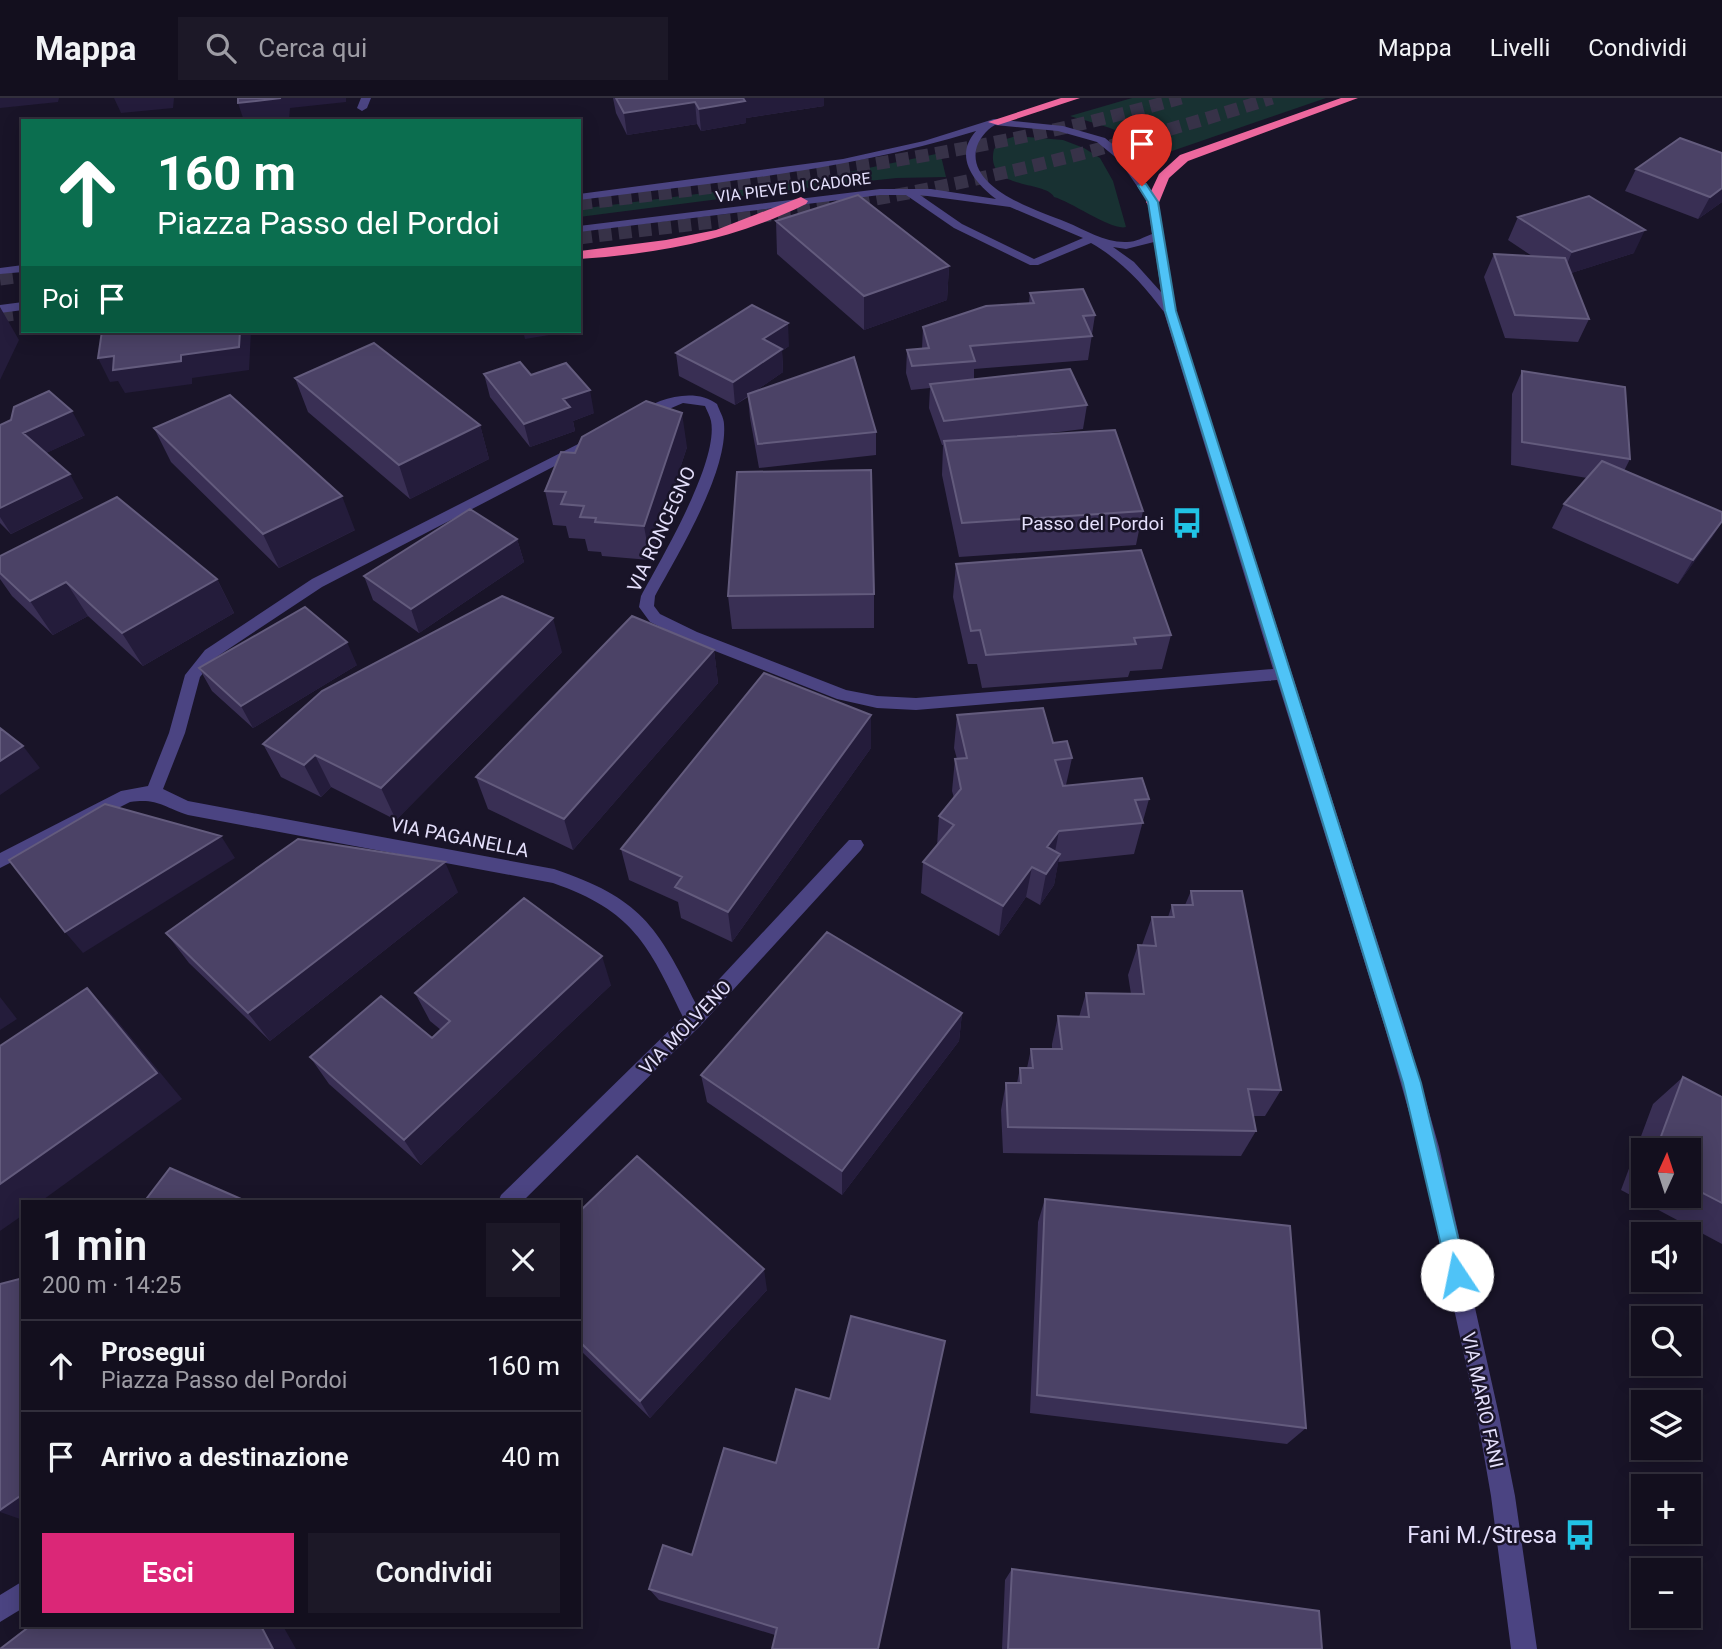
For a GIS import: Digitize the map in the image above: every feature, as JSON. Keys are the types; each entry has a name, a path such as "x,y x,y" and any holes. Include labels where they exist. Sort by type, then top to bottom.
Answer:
{"highway":[{"path":"990,124 1074,98"},
{"path":"1153,202 1157,184 1163,175 1184,158 1352,98"},
{"path":"581,255 721,235 768,218 800,201"}],"street":[{"name":"VIA PIEVE DI CADORE","path":"581,197 843,162 916,146 990,124"},
{"path":"1159,235 1134,246 1110,244 1091,239 1011,204 982,181 971,166 969,154 972,141 990,124 1070,130 1101,140 1124,158 1153,202 1159,235 1170,311"},
{"name":"VIA PIEVE DI CADORE","path":"581,229 800,201 907,191 953,194 1011,204"},
{"path":"907,191 958,226 1034,263 1091,239"},
{"path":"1091,239 1134,267 1170,311"},
{"path":"0,271 21,268"},
{"path":"0,309 21,306"},
{"name":"VIA MARIO FANI","path":"1170,311 1395,1028 1429,1147 1491,1429 1524,1649"},
{"name":"VIA RONCEGNO","path":"154,792 177,733 193,675 210,654 317,583 619,427 668,404 690,398 704,400 713,406 719,420 709,475 648,596 646,607 649,613 692,636 843,695 877,702 916,704 1283,674"},
{"path":"0,861 127,796 154,792"},
{"name":"VIA PAGANELLA","path":"154,792 175,804 188,807 554,876 578,884 615,902 644,927 694,1019"},
{"name":"VIA MOLVENO","path":"510,1200 694,1019 855,845"},
{"path":"0,1609 21,1594"}],"green space":[{"path":"1132,98 1326,98 1149,159 1134,141 1125,135 1070,116"},
{"path":"1016,136 1063,140 1100,158 1113,181 1126,227 1111,225 1048,192 1006,178 998,172 993,162 994,149 1003,140"},
{"path":"936,154 941,156 946,177 897,178 829,185 581,217 581,209 815,179"}],"building":[{"path":"238,98 281,98 238,103"},
{"path":"616,98 743,98 745,101 699,109 695,102 624,113"},
{"path":"1680,138 1722,153 1722,188 1710,197 1636,169"},
{"path":"858,195 949,266 864,296 776,221"},
{"path":"1589,196 1645,230 1572,252 1518,217"},
{"path":"1494,254 1565,258 1589,319 1515,315"},
{"path":"1083,289 1095,315 1083,316 1092,336 970,346 975,361 912,366 907,350 929,348 923,327 986,306 1034,303 1030,293"},
{"path":"752,305 788,323 763,339 782,349 733,382 676,353"},
{"path":"102,333 240,333 239,347 181,355 181,361 113,370 114,356 98,358"},
{"path":"374,343 480,425 399,465 295,378"},
{"path":"854,357 876,432 758,444 748,394"},
{"path":"520,362 531,375 566,363 590,390 563,399 570,407 524,424 484,374"},
{"path":"1070,369 1087,405 944,421 930,384"},
{"path":"1522,371 1625,387 1630,459 1522,442"},
{"path":"49,391 72,411 23,433 70,474 0,508 0,425 11,420 14,407"},
{"path":"230,395 342,496 263,534 154,428"},
{"path":"646,401 682,413 644,526 595,522 596,518 580,517 584,506 561,504 566,492 545,491 561,452 575,453 582,437"},
{"path":"1115,430 1143,511 962,523 944,441"},
{"path":"1602,461 1722,512 1722,521 1693,560 1564,504"},
{"path":"871,470 874,594 728,596 737,472"},
{"path":"117,497 217,579 122,633 66,582 30,601 0,573 0,556"},
{"path":"470,509 517,539 411,609 364,576"},
{"path":"1141,550 1171,635 1134,638 1136,644 986,655 980,630 971,631 956,564"},
{"path":"502,596 553,618 381,788 315,755 304,765 263,744 322,691"},
{"path":"305,607 347,642 241,706 199,668"},
{"path":"632,616 714,650 564,819 476,777"},
{"path":"764,673 871,715 728,912 675,887 682,877 621,849"},
{"path":"1043,708 1053,743 1067,741 1072,758 1055,760 1063,786 1142,778 1149,799 1135,800 1143,823 1059,831 1047,847 1060,854 1046,874 1032,867 1003,906 923,862 954,825 939,816 961,789 955,759 967,758 957,715"},
{"path":"0,728 23,746 0,761"},
{"path":"105,804 221,836 65,932 9,860"},
{"path":"298,839 445,862 248,1013 166,933"},
{"path":"1191,891 1242,891 1281,1090 1248,1089 1256,1131 1008,1127 1006,1083 1021,1083 1020,1068 1033,1068 1031,1049 1062,1049 1058,1016 1089,1017 1086,993 1144,994 1138,945 1156,946 1152,917 1174,917 1172,905 1193,905"},
{"path":"524,898 602,956 404,1140 310,1057 381,996 432,1038 450,1021 415,993"},
{"path":"827,932 962,1013 842,1171 701,1075"},
{"path":"87,988 157,1073 0,1184 0,1046"},
{"path":"1683,1077 1722,1097 1722,1203 1701,1192 1701,1138 1660,1138"},
{"path":"637,1156 764,1269 640,1401 581,1343 581,1210"},
{"path":"170,1168 243,1200 146,1200"},
{"path":"1045,1199 1290,1226 1306,1428 1037,1395"},
{"path":"21,1279 21,1495 0,1510 0,1284"},
{"path":"851,1316 945,1341 878,1649 772,1649 777,1628 649,1589 663,1545 692,1555 724,1448 776,1463 796,1389 830,1399"},
{"path":"1012,1569 1319,1611 1322,1649 1008,1649"},
{"path":"29,1627 262,1627 273,1649 0,1649"}],"tunnel":[{"path":"581,204 731,185 957,150 1107,118 1181,98"},
{"path":"581,238 793,212 968,181 1070,157 1272,98"},
{"path":"0,279 21,276"},
{"path":"0,316 21,313"}],"place":[{"name":"Passo del Pordoi","path":"1187,523"},
{"name":"Fani M./Stresa","path":"1580,1535"}],"route":[{"path":"1142,186 1153,202 1170,311 1318,791 1412,1083 1457,1275"}]}
